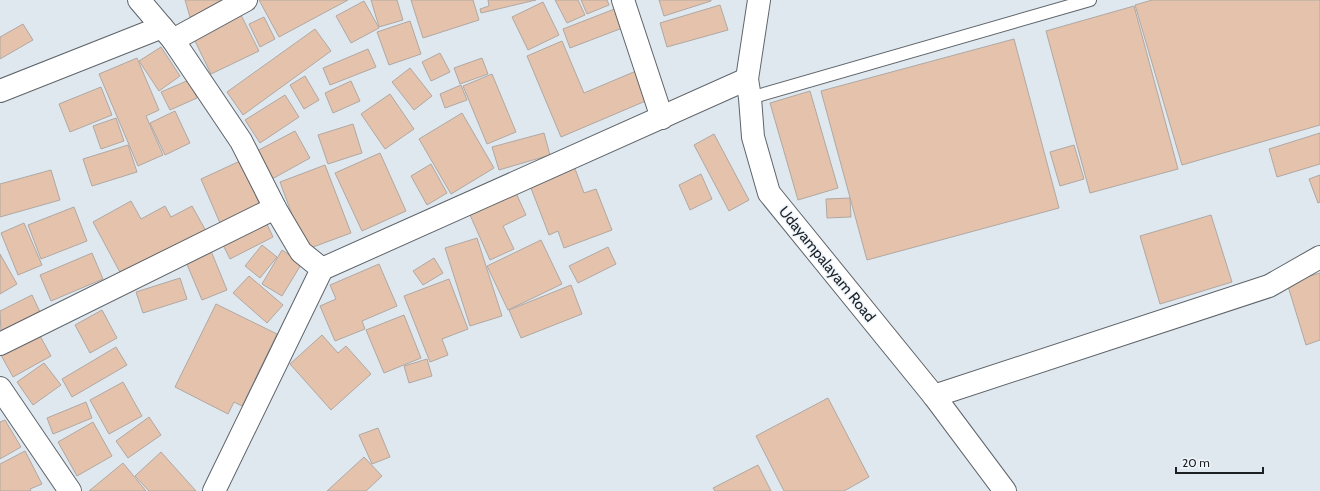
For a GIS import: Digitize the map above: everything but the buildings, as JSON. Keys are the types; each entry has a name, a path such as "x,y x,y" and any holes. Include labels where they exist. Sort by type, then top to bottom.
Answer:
{"street":[{"path":"139,0 167,33 241,141 274,208 301,252 322,269"},
{"path":"0,91 167,33 246,0"},
{"path":"623,0 662,118"},
{"name":"Udayampalayam Road","path":"759,0 749,89 753,137 769,193 934,396 1005,491"},
{"path":"214,491 322,269 662,118 749,89"},
{"path":"0,344 274,208"},
{"path":"934,396 1269,286 1320,257"},
{"path":"0,388 70,491"}],"lane":[{"path":"749,89 1090,0"}]}
